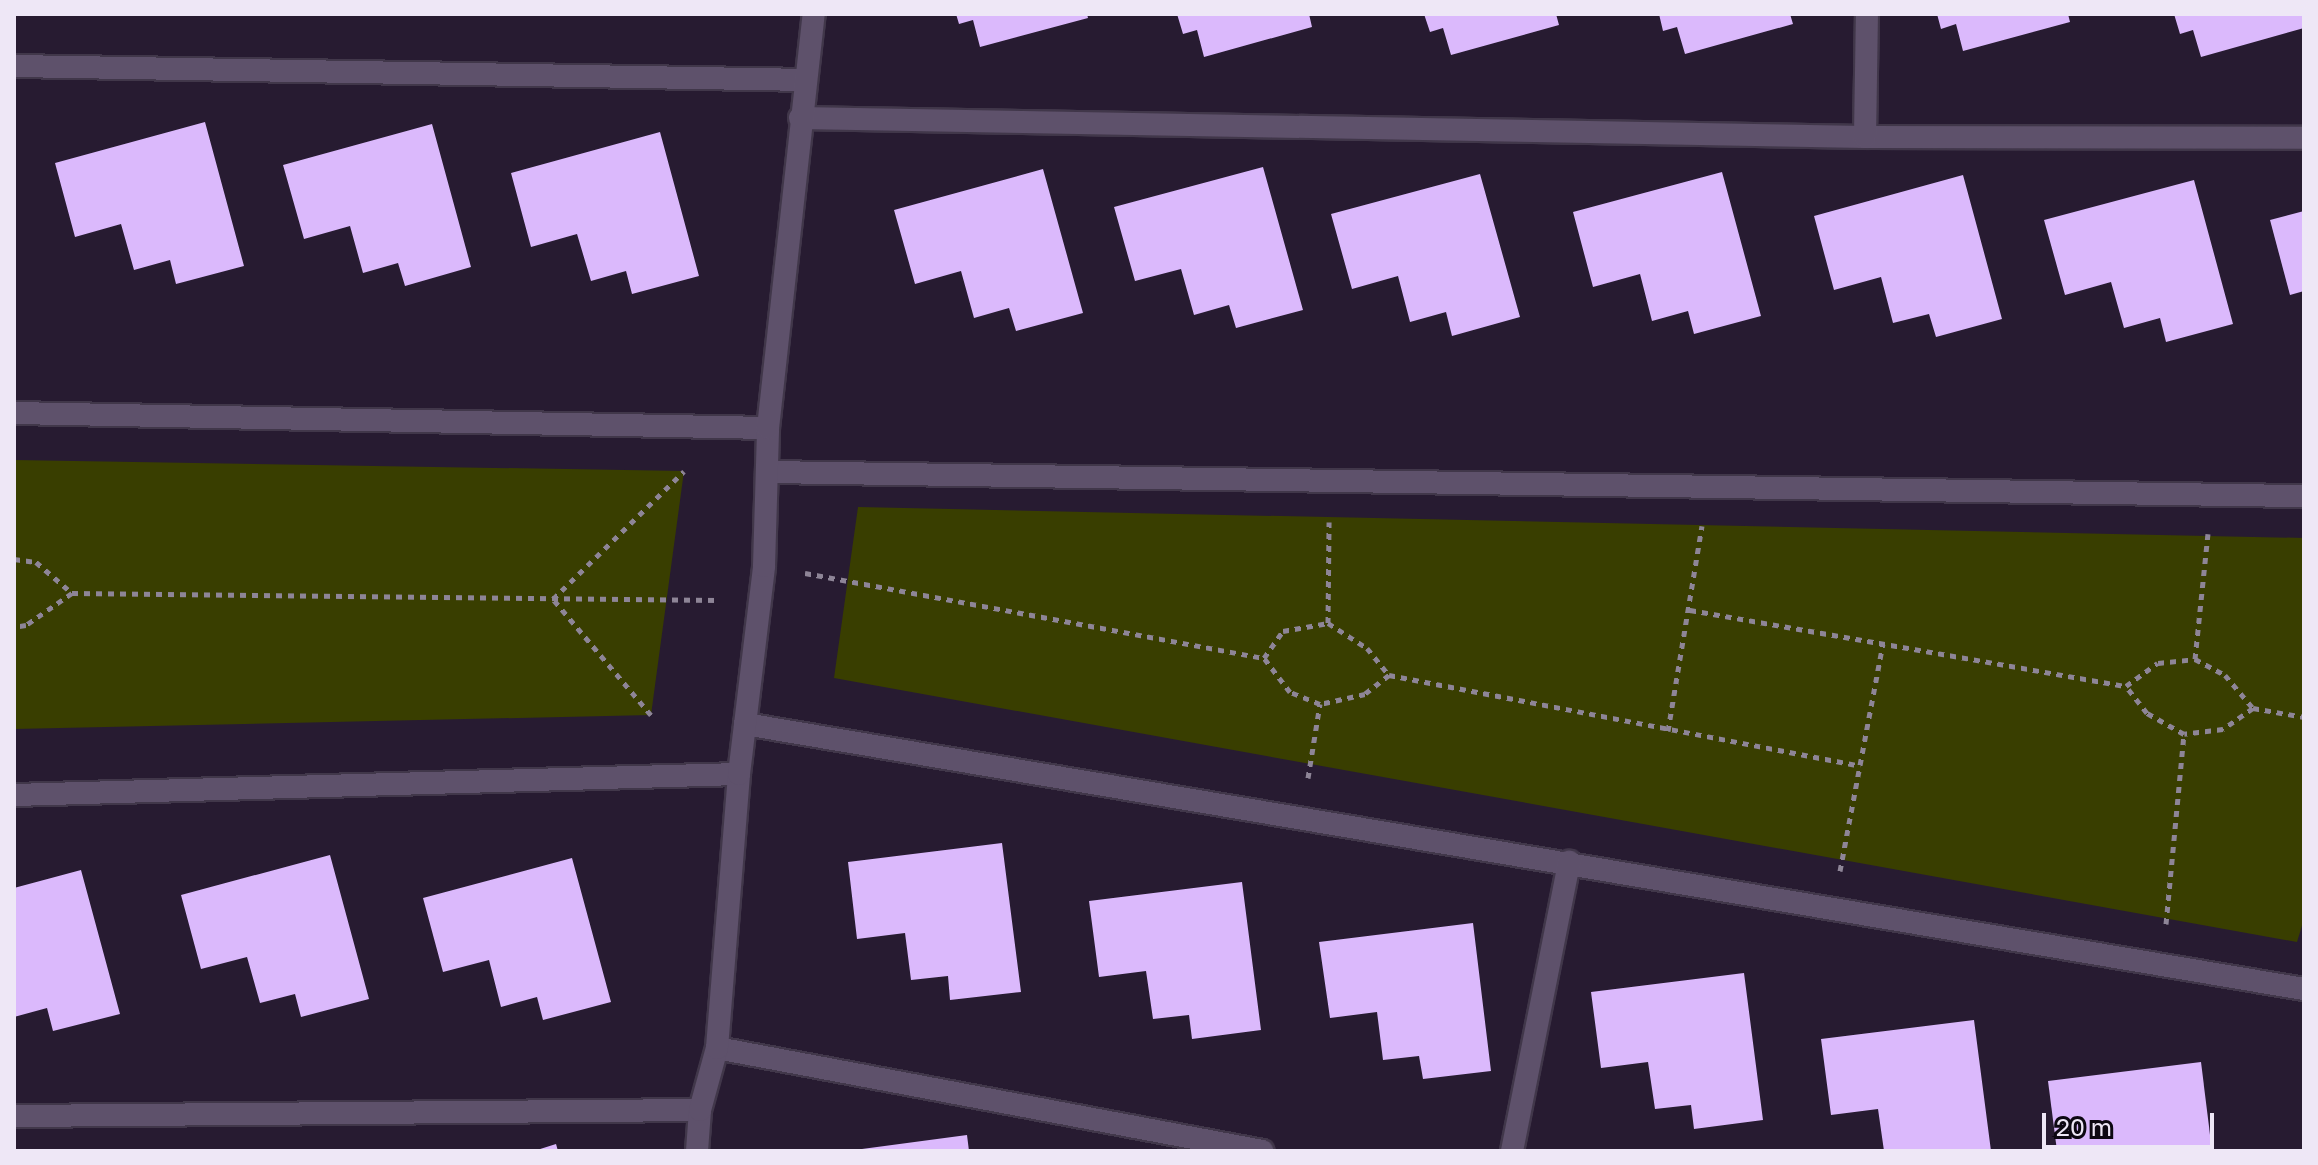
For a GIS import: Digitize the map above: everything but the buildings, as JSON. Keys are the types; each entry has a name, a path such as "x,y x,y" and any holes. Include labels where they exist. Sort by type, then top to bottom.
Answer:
{"lane":[{"path":"697,1151 700,1110 717,1048 739,774 764,566 768,428 800,118 814,14"},
{"path":"1865,137 1867,14"},
{"path":"14,66 806,80"},
{"path":"800,118 1865,137 2304,138"},
{"path":"14,413 768,428"},
{"path":"768,472 2304,496"},
{"path":"745,724 2304,989"},
{"path":"14,795 739,774"},
{"path":"1512,1151 1569,862"},
{"path":"717,1048 1262,1151"},
{"path":"14,1116 700,1110"}],"path":[{"path":"553,599 684,471"},
{"path":"1328,623 1330,481"},
{"path":"1668,731 1708,486"},
{"path":"2195,659 2212,494"},
{"path":"14,559 36,562 72,593"},
{"path":"764,566 1264,658 1290,692 1320,704 1365,694 1389,675"},
{"path":"14,627 26,625 72,593 759,601"},
{"path":"553,599 651,715"},
{"path":"1690,610 2126,686 2147,713 2184,734 2223,729 2253,708"},
{"path":"1264,658 1283,631 1328,623 1367,648 1389,675 1860,766"},
{"path":"1833,907 1883,644"},
{"path":"2126,686 2158,663 2195,659 2225,675 2253,708 2304,717"},
{"path":"1302,817 1320,704"},
{"path":"2162,964 2184,734"}],"green space":[{"path":"14,460 684,471 651,715 14,729"},
{"path":"858,507 2304,538 2304,919 2297,942 834,678"}]}
